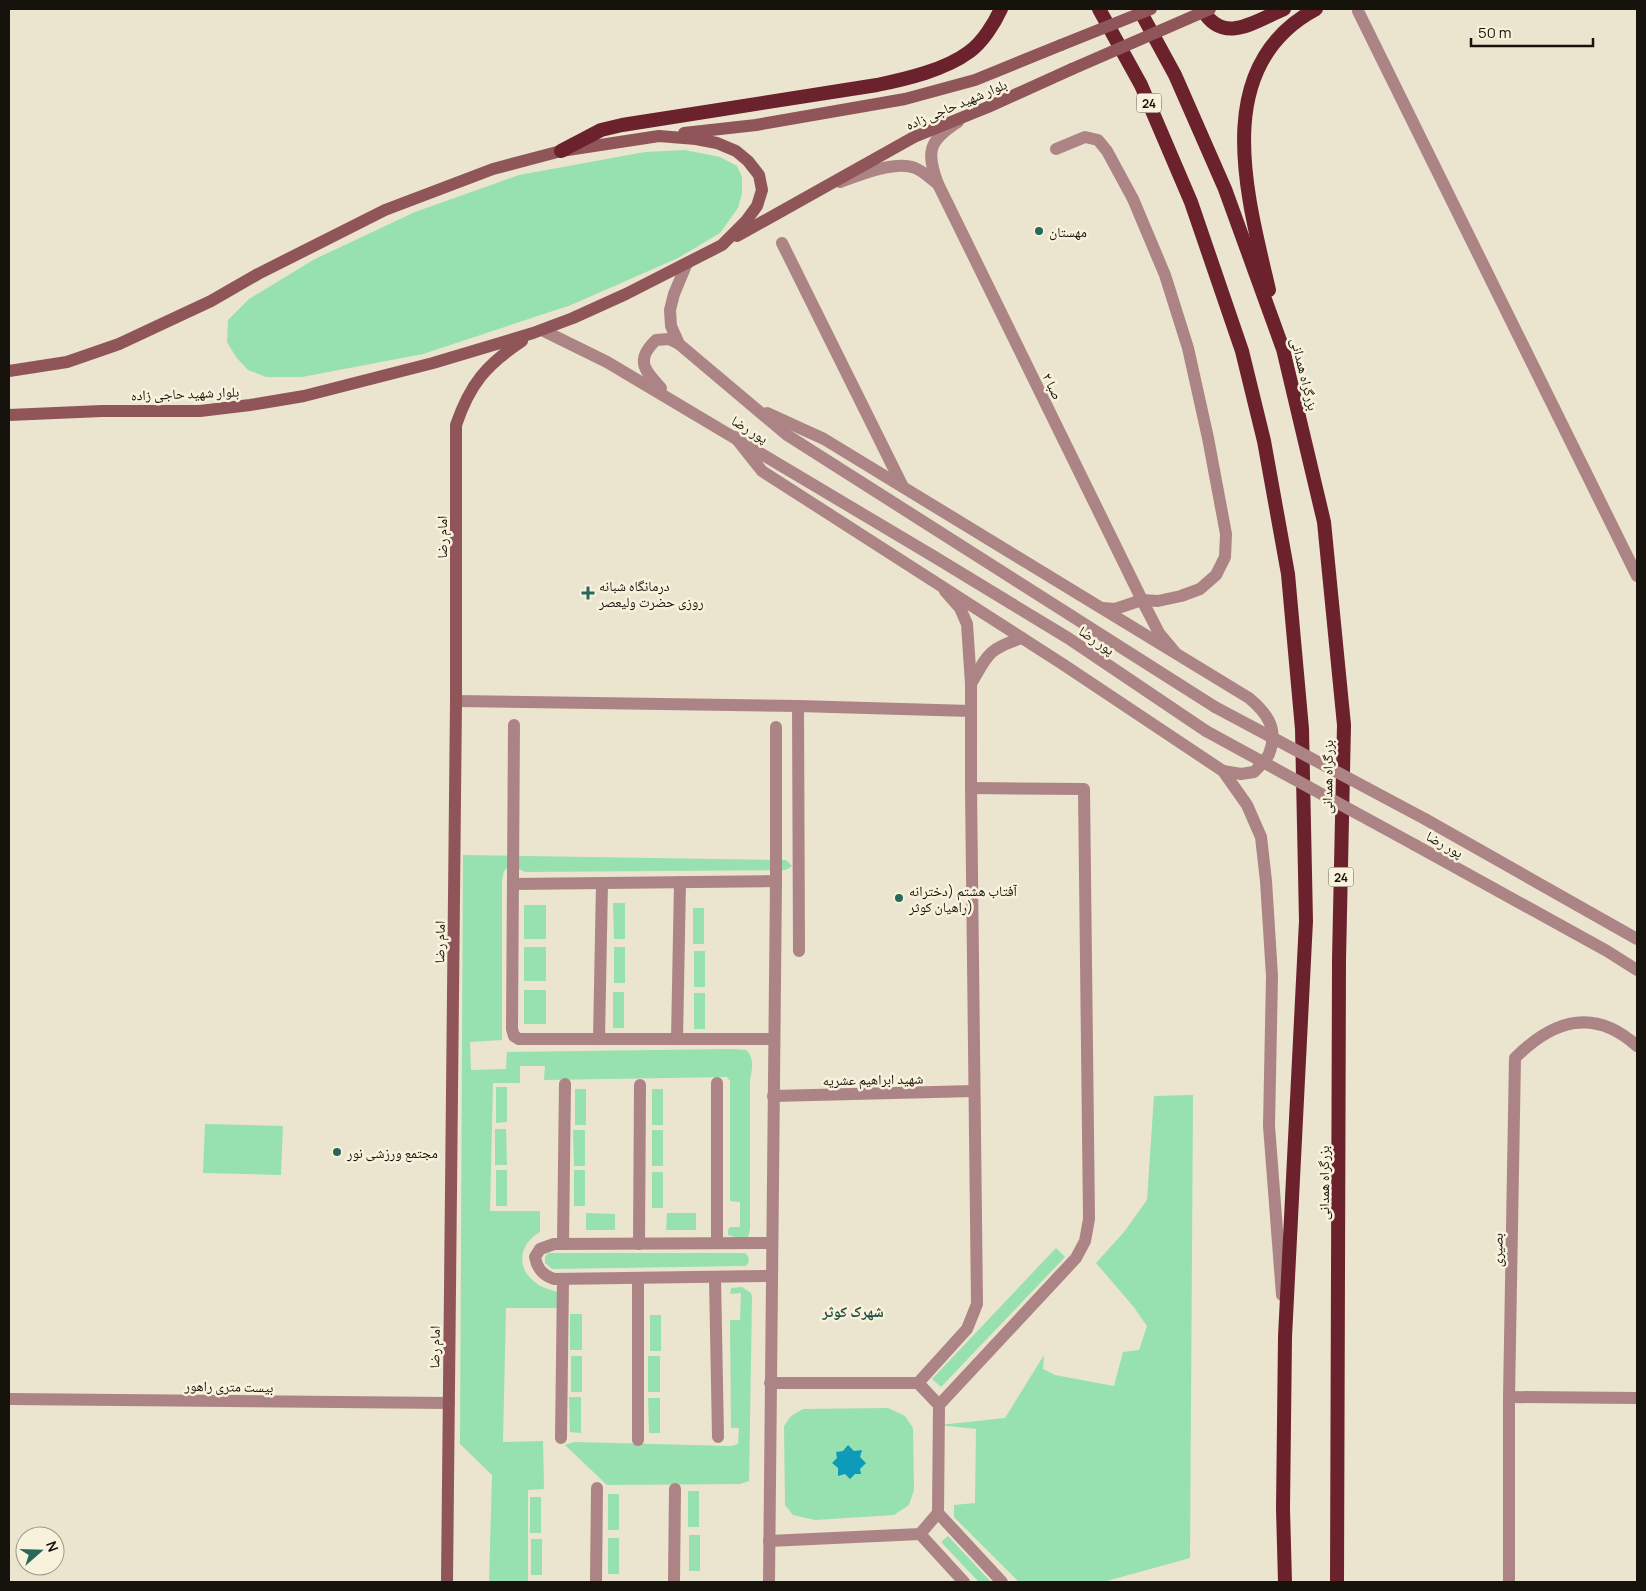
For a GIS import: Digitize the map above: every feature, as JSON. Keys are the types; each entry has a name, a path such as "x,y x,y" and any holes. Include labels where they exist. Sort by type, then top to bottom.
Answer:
{"highway":[{"path":"561,151 601,130 622,125 877,85 909,78 940,67 970,52 994,25 1001,9"},
{"name":"بزرگراه همدانی","path":"1099,9 1141,85 1188,193 1242,352 1264,441 1288,574 1302,729 1306,921 1286,1337 1283,1509 1285,1582"},
{"name":"بزرگراه همدانی","path":"1139,9 1175,75 1225,189 1283,349 1324,522 1344,725 1339,960 1337,1582"},
{"path":"1202,9 1207,17 1219,27 1235,30 1284,9"},
{"path":"1283,349 1248,190 1244,145 1245,107 1258,69 1274,41 1304,15 1316,9"},
{"path":"1275,1582 1283,1509"},
{"path":"1338,1529 1345,1582"}],"main road":[{"name":"بلوار شهید حاجی زاده","path":"659,136 756,125 905,99 975,80 1151,9"},
{"name":"بلوار شهید حاجی زاده","path":"9,415 102,411 200,410 250,405 304,396 433,363 538,332 626,294 722,245 914,137 971,114 1210,9"},
{"path":"9,371 67,362 119,344 211,301 258,274 385,210 493,169 561,151 659,136 717,143 736,151 759,175 762,190 757,206 746,221 722,245"},
{"name":"امام رضا","path":"447,1582 456,701 456,425 464,401 476,381 505,352 538,332"}],"street":[{"path":"1358,11 1637,576"},
{"name":"صبا ۲","path":"971,114 948,128 937,139 930,152 931,166 938,184 1142,600 1159,633 1176,653"},
{"path":"1056,149 1085,137 1098,140 1107,151 1128,191 1165,274 1188,348 1208,438 1226,534 1224,557 1216,575 1200,588 1181,596 1158,601 1142,600 1115,609 1102,608"},
{"path":"823,188 868,172 897,166 914,167 938,184"},
{"path":"782,243 903,487"},
{"path":"679,344 672,326 670,310 674,294 687,263"},
{"name":"پور رضا","path":"538,332 607,362 735,437 1068,638 1206,731 1607,951 1637,970"},
{"path":"669,398 646,372 644,360 647,349 656,340 669,339 679,344"},
{"name":"پور رضا","path":"679,344 787,436 1215,707 1425,819 1637,939"},
{"path":"753,407 824,439 1249,698 1264,711 1273,728 1269,755 1254,772 1241,774 1223,771"},
{"path":"735,437 762,471 1022,638 1223,771 1247,805 1261,837 1266,881 1272,976 1269,1126 1286,1337"},
{"path":"918,1383 966,1329 977,1304 970,788 971,684 967,624 960,608 941,586"},
{"path":"971,684 988,655 1003,644 1022,638"},
{"path":"456,701 798,706 971,711"},
{"path":"798,706 799,951"},
{"path":"514,724 512,1029 514,1036 519,1039 774,1039"},
{"path":"769,1582 776,727"},
{"path":"769,1541 920,1534 938,1513 939,1405 1076,1258 1085,1241 1089,1219 1084,789 970,788"},
{"path":"513,884 776,881"},
{"path":"677,1039 680,882"},
{"path":"599,1039 602,883"},
{"name":"بصیری","path":"1509,1582 1515,1058 1542,1035 1561,1026 1578,1021 1595,1022 1612,1028 1626,1036 1637,1046"},
{"path":"717,1083 717,1243"},
{"path":"563,1244 565,1084"},
{"path":"639,1244 640,1085"},
{"name":"شهید ابراهیم عشریه","path":"773,1096 974,1091"},
{"path":"771,1276 554,1279 546,1277 537,1266 535,1257 540,1248 547,1245 563,1244 772,1243"},
{"path":"715,1277 718,1437"},
{"path":"638,1278 638,1440"},
{"path":"561,1438 563,1279"},
{"path":"770,1382 918,1383 939,1405"},
{"path":"1510,1397 1637,1398"},
{"name":"بیست متری راهور","path":"9,1399 449,1403"},
{"path":"596,1582 597,1488"},
{"path":"674,1582 675,1489"},
{"path":"938,1513 1002,1582"},
{"path":"920,1534 964,1582"}],"green space":[{"path":"685,150 720,157 737,166 742,177 742,193 738,208 720,233 678,258 571,305 423,354 302,377 266,377 248,370 236,357 227,342 228,320 249,299 315,259 415,212 519,175 645,152"},
{"path":"463,855 786,860 792,866 786,870 525,872 510,865 504,871 502,880 502,1040 470,1042 471,1070 506,1069 507,1052 733,1049 746,1050 751,1057 752,1064 750,1080 750,1229 748,1237 741,1239 728,1235 730,1227 740,1227 740,1202 730,1201 730,1081 727,1077 544,1080 545,1066 520,1066 520,1083 493,1083 490,1211 540,1211 540,1232 533,1237 524,1249 522,1263 529,1277 536,1283 544,1288 558,1292 557,1308 506,1308 503,1442 543,1441 544,1489 528,1490 528,1582 489,1582 492,1475 460,1444"},
{"path":"613,903 625,903 625,939 614,939"},
{"path":"524,905 546,905 546,939 524,939"},
{"path":"693,908 704,908 704,944 693,944"},
{"path":"524,947 546,947 546,981 524,981"},
{"path":"614,947 625,947 625,983 614,983"},
{"path":"694,951 705,951 705,987 694,987"},
{"path":"524,990 546,990 546,1024 524,1024"},
{"path":"613,992 624,992 624,1028 613,1028"},
{"path":"694,993 705,993 705,1029 694,1029"},
{"path":"496,1087 507,1087 507,1122 496,1123"},
{"path":"575,1089 586,1089 586,1125 575,1125"},
{"path":"652,1089 663,1089 663,1125 652,1125"},
{"path":"1193,1095 1190,1558 1103,1582 1019,1582 954,1517 954,1505 975,1503 976,1429 939,1425 1005,1418 1044,1355 1043,1369 1055,1375 1114,1386 1123,1352 1139,1350 1147,1326 1133,1306 1096,1263 1124,1232 1147,1200 1154,1096"},
{"path":"205,1124 283,1126 281,1175 203,1173"},
{"path":"495,1129 506,1129 507,1165 495,1165"},
{"path":"573,1130 585,1130 585,1166 574,1166"},
{"path":"652,1130 663,1130 663,1166 652,1166"},
{"path":"496,1170 507,1170 507,1206 496,1206"},
{"path":"574,1170 585,1170 585,1206 574,1206"},
{"path":"652,1172 663,1172 663,1208 652,1208"},
{"path":"586,1213 615,1214 615,1230 586,1230"},
{"path":"667,1213 696,1213 696,1230 666,1230"},
{"path":"1056,1248 1065,1257 941,1387 932,1379"},
{"path":"548,1253 745,1253 749,1261 746,1266 552,1269 545,1263 545,1257"},
{"path":"742,1287 751,1293 752,1298 749,1481 740,1484 607,1485 565,1445 574,1442 731,1446 738,1444 739,1428 731,1428 730,1320 740,1320 741,1293 730,1294 731,1288"},
{"path":"570,1314 582,1314 582,1350 570,1350"},
{"path":"650,1315 661,1315 661,1351 650,1351"},
{"path":"571,1356 582,1356 582,1392 571,1392"},
{"path":"648,1356 660,1356 660,1392 648,1392"},
{"path":"569,1397 581,1397 581,1433 570,1432"},
{"path":"648,1398 660,1398 660,1433 649,1433"},
{"path":"888,1408 905,1416 913,1428 914,1490 909,1505 894,1515 815,1520 793,1515 785,1505 784,1426 791,1416 803,1409"},
{"path":"688,1491 699,1491 699,1527 688,1527"},
{"path":"608,1494 619,1494 619,1530 608,1530"},
{"path":"530,1497 541,1497 541,1533 530,1533"},
{"path":"689,1535 700,1535 700,1571 689,1571"},
{"path":"948,1536 991,1582 979,1582 941,1542"},
{"path":"608,1538 619,1538 619,1574 608,1574"},
{"path":"531,1539 542,1539 542,1575 531,1575"}],"water":[{"path":"848,1445 854,1451 862,1450 860,1457 866,1463 860,1469 861,1474 855,1474 850,1479 845,1474 838,1476 838,1468 832,1463 837,1458 836,1452 843,1451"}],"place":[{"name":"مهستان","path":"1039,231"},
{"name":"درمانگاه شبانه روزی حضرت ولیعصر","path":"588,593"},
{"name":"آفتاب هشتم (دخترانه راهیان کوثر)","path":"899,898"},
{"name":"مجتمع ورزشی نور","path":"337,1152"}],"district":[{"name":"شهرک کوثر","path":"853,1311"}]}
